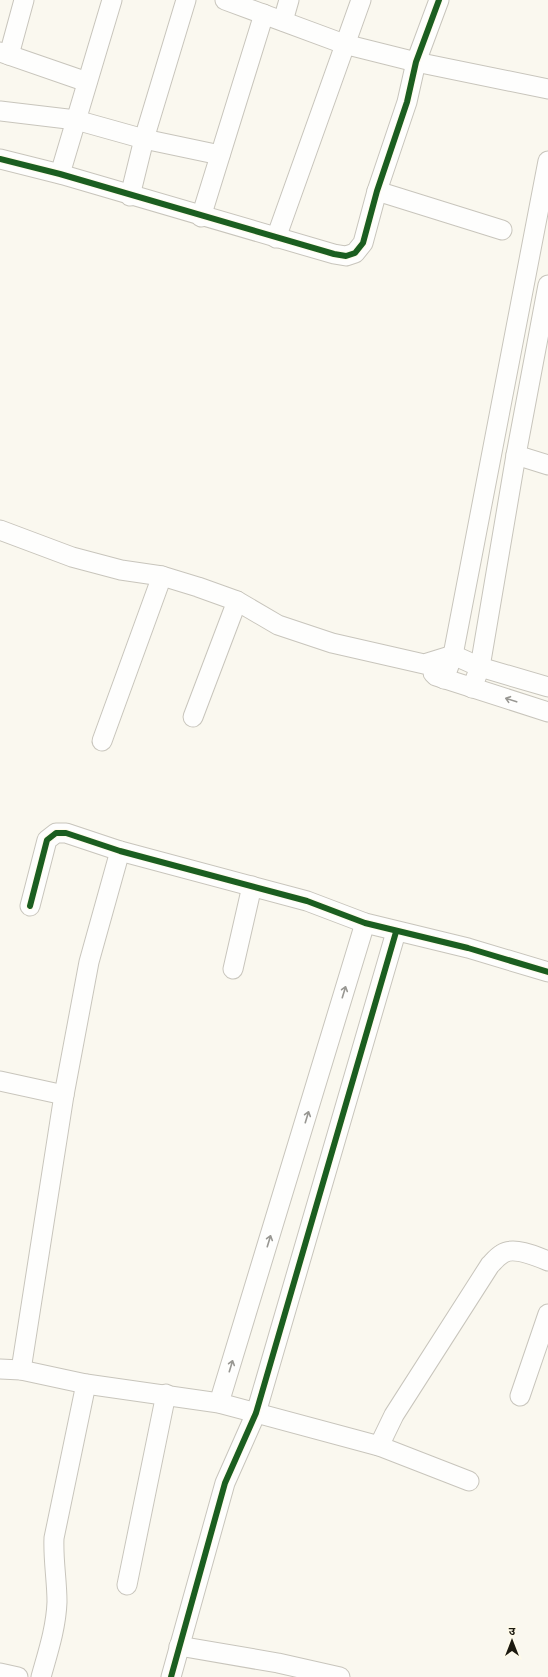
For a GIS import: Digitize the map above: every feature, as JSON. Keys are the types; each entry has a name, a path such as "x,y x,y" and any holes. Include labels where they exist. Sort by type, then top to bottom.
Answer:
{"street":[{"path":"24,0 4,54 87,82"},
{"path":"60,174 112,0"},
{"path":"130,196 144,139 186,0"},
{"path":"225,0 344,44 416,62 548,89"},
{"path":"283,21 289,0"},
{"path":"276,238 360,0"},
{"path":"0,159 60,174 201,217 334,254 346,256 355,253 363,242 377,191 407,102 416,62 439,0"},
{"path":"201,217 264,14"},
{"path":"0,111 76,120 144,139 220,155"},
{"path":"444,679 453,655 548,161"},
{"path":"377,191 502,230"},
{"path":"472,688 480,667 516,455 548,285"},
{"path":"516,455 548,464"},
{"path":"0,530 72,557 121,570 162,576 237,601 278,626 332,643 424,664 453,655 480,667 548,687"},
{"path":"102,741 162,576"},
{"path":"193,717 237,601"},
{"path":"424,664 436,676 548,712"},
{"path":"30,906 47,840 56,833 66,833 120,851 307,901 366,923 396,932 468,948 548,972"},
{"path":"21,1370 64,1095 89,962 98,935 120,851"},
{"path":"233,969 252,886"},
{"path":"220,1403 366,923"},
{"path":"171,1677 225,1483 256,1413 396,932"},
{"path":"0,1081 64,1095"},
{"path":"379,1446 394,1415 490,1265 503,1253 515,1252 533,1255 548,1261"},
{"path":"520,1396 548,1314"},
{"path":"0,1370 21,1370 86,1384 166,1394 220,1403 379,1446 469,1480"},
{"path":"41,1677 55,1628 57,1601 53,1558 54,1538 86,1384"},
{"path":"127,1585 166,1394"},
{"path":"179,1646 278,1663 340,1677"},
{"path":"0,1673 18,1677"}],"cycle path":[{"path":"0,159 60,174 334,254 346,256 355,253 363,243 377,191 407,102 416,62 439,0"},
{"path":"30,906 47,840 56,833 66,833 120,851 307,901 365,923 468,948 548,972"},
{"path":"171,1677 225,1483 256,1413 396,932"}]}
